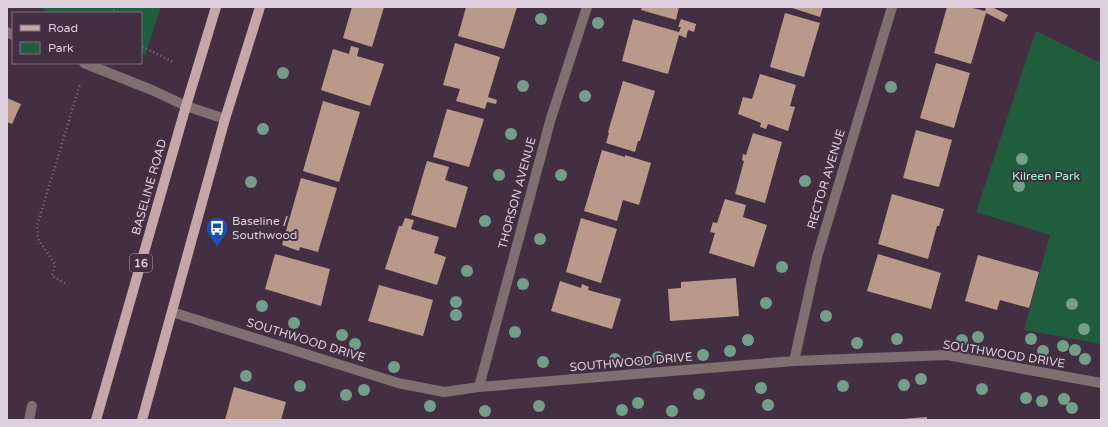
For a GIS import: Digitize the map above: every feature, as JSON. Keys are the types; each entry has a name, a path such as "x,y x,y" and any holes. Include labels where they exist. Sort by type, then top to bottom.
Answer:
{"main road":[{"name":"BASELINE ROAD","path":"96,420 216,7"},
{"path":"142,420 226,119 260,7"}],"street":[{"name":"THORSON AVENUE","path":"479,387 551,118 587,7"},
{"name":"RECTOR AVENUE","path":"794,362 817,257 892,7"},
{"path":"87,64 152,90 186,106 226,119"},
{"name":"SOUTHWOOD DRIVE","path":"172,312 398,383 444,392 479,387 794,362 947,355 1101,383"},
{"path":"29,420 32,406"}],"path":[{"path":"142,45 143,47 173,62"},
{"path":"65,283 52,276 55,264 38,238 37,226 80,84"}],"green space":[{"path":"38,7 161,7 145,55 142,54 142,12 49,12"},
{"name":"Kilreen Park","path":"1036,31 1101,63 1101,344 1024,330 1050,235 976,212"}],"building":[{"path":"352,7 384,7 372,47 343,38"},
{"path":"466,7 517,7 504,49 458,36"},
{"path":"642,7 679,7 676,20 641,10"},
{"path":"789,7 823,7 820,17"},
{"path":"947,7 969,7 985,11 986,7 992,7 1008,15 1004,22 986,13 971,64 934,53"},
{"path":"785,13 820,23 804,77 770,67"},
{"path":"633,19 679,32 681,27 678,27 681,19 696,24 694,32 688,30 686,38 679,35 668,74 622,61"},
{"path":"455,43 500,57 488,97 497,100 496,104 487,102 485,109 456,101 460,89 443,85"},
{"path":"351,46 359,48 357,56 384,64 370,106 321,90 333,49 349,54"},
{"path":"936,63 970,73 954,128 920,118"},
{"path":"760,74 796,85 790,106 795,107 788,131 768,124 766,129 760,127 761,123 738,114 743,97 752,99"},
{"path":"623,81 655,91 640,141 638,141 635,152 606,143"},
{"path":"7,98 21,104 12,124 7,122"},
{"path":"323,101 360,112 339,182 303,171"},
{"path":"447,109 484,119 469,167 433,157"},
{"path":"916,130 952,140 939,187 903,178"},
{"path":"753,133 782,142 765,203 735,194 744,161 742,160 743,154 746,155"},
{"path":"602,150 651,163 639,205 623,200 617,221 584,211"},
{"path":"427,161 449,167 445,180 468,187 456,228 411,215"},
{"path":"301,178 337,188 318,252 300,247 299,251 282,245"},
{"path":"892,194 944,209 939,226 937,226 928,259 878,244"},
{"path":"725,199 746,205 743,217 767,225 754,267 709,253 715,233 710,232 713,222 717,223"},
{"path":"405,218 414,220 411,229 439,237 434,253 446,257 437,285 385,269 399,226 402,226"},
{"path":"581,218 617,229 601,283 566,272"},
{"path":"275,254 330,269 321,306 265,289"},
{"path":"878,254 941,273 931,309 867,291"},
{"path":"978,255 1039,272 1029,308 1000,300 997,310 965,301"},
{"path":"736,278 739,316 670,321 668,289 681,288 681,282"},
{"path":"560,281 581,288 582,284 589,287 588,290 621,299 612,329 551,311"},
{"path":"379,285 433,300 423,336 368,321"},
{"path":"234,387 286,402 281,420 225,420"},
{"path":"927,417 927,420 902,420 902,419"}],"place":[{"name":"Baseline / Southwood","path":"217,248"}]}
